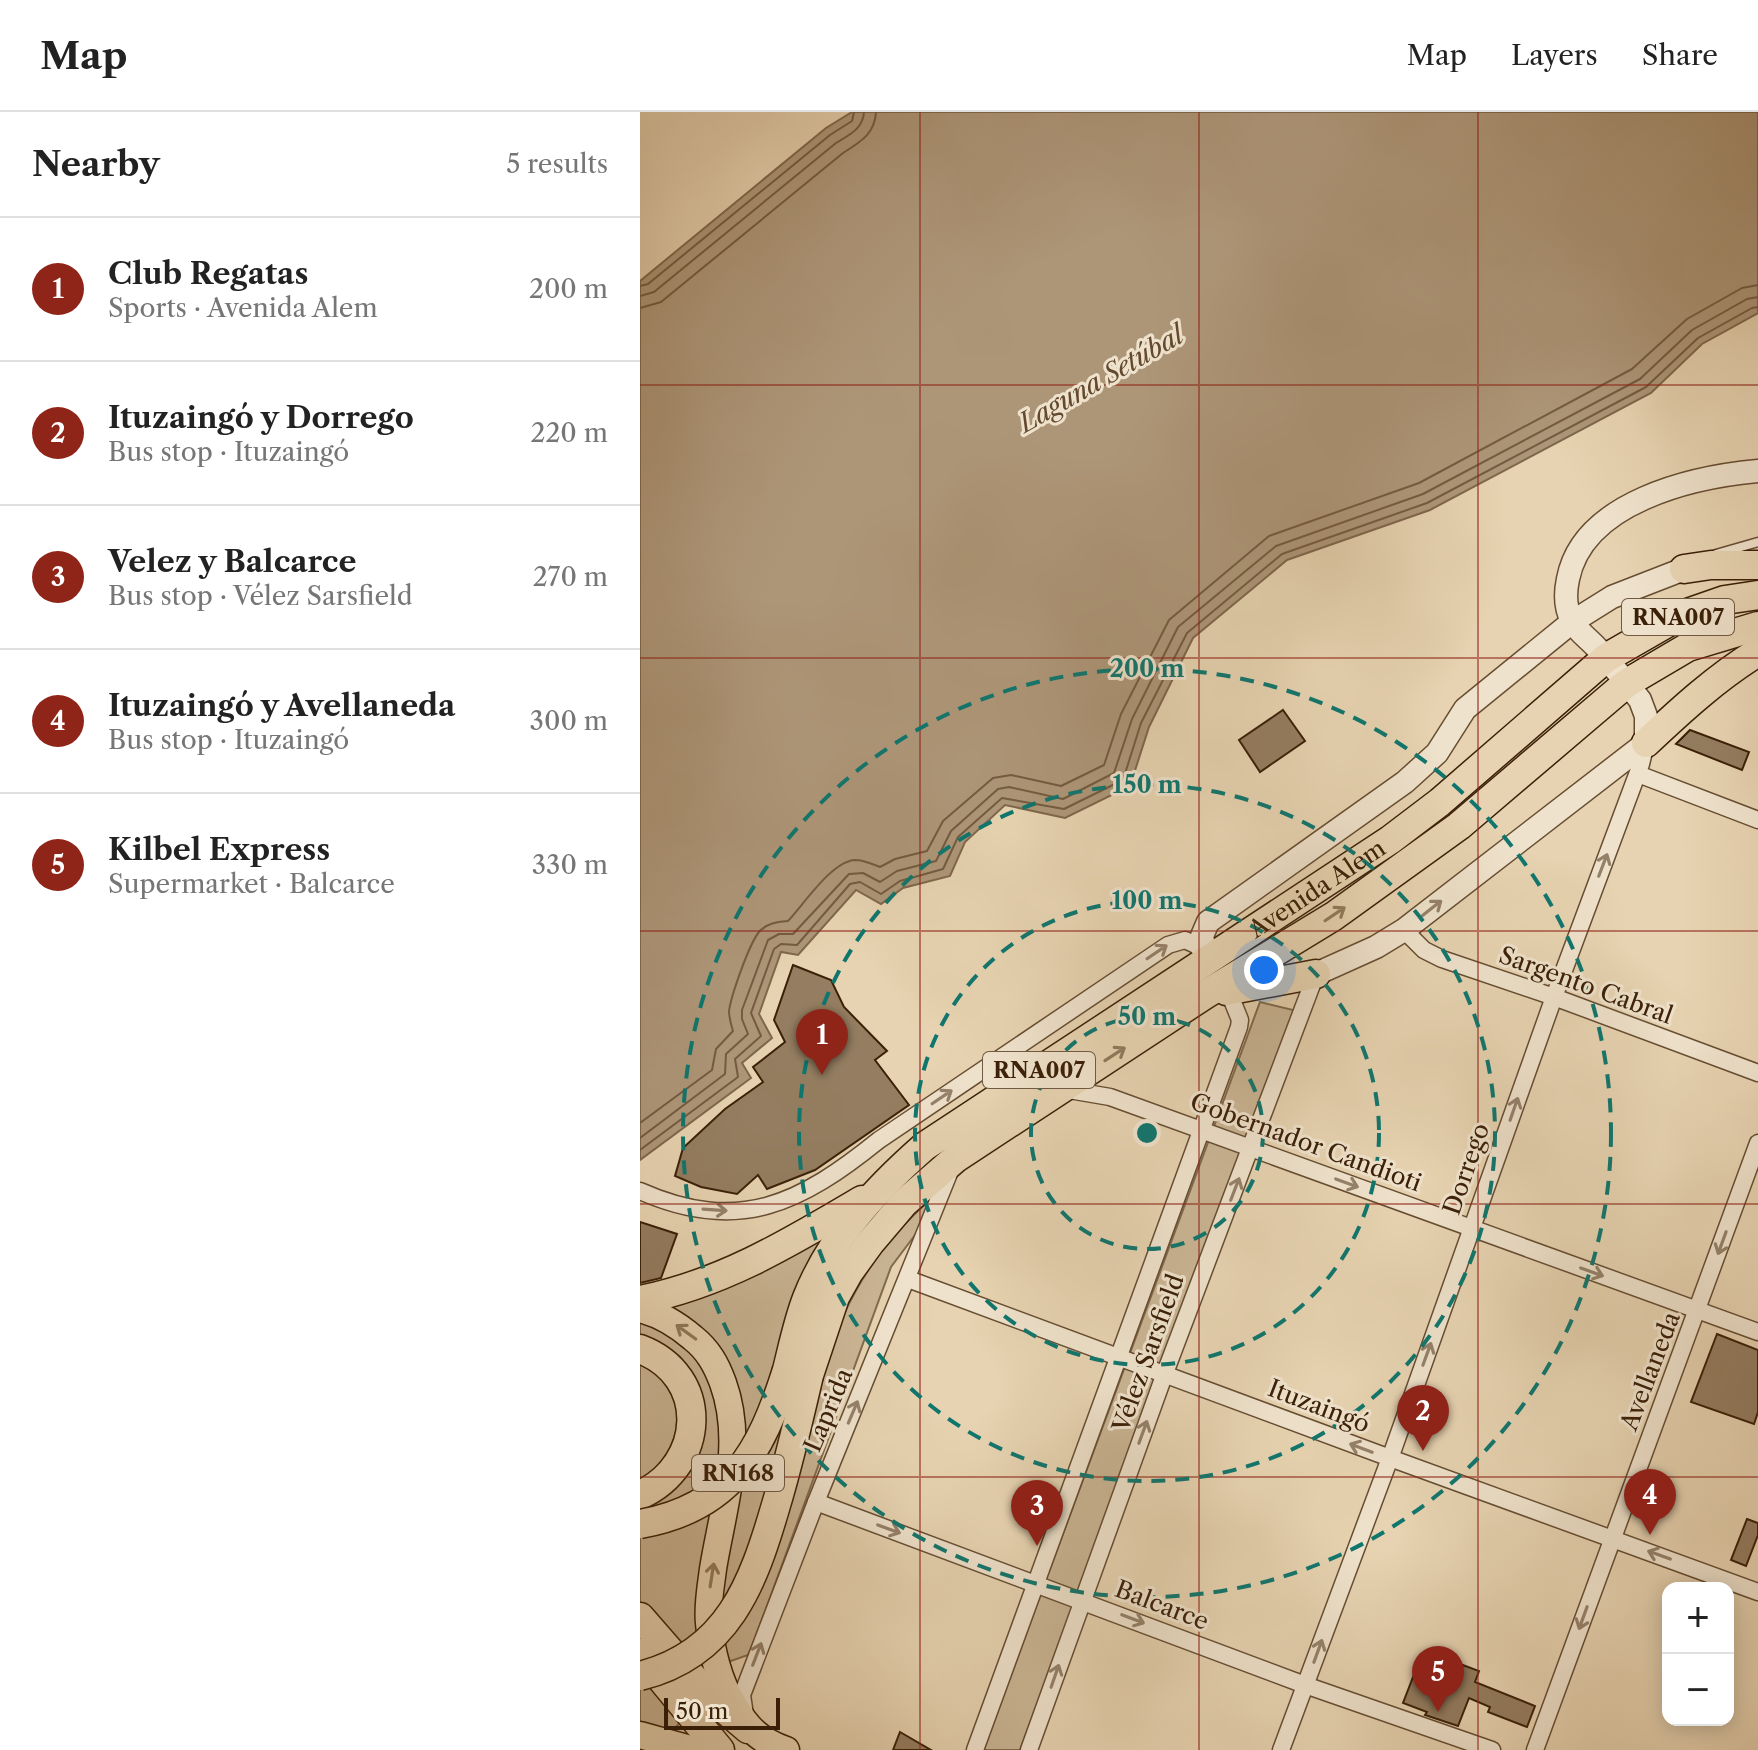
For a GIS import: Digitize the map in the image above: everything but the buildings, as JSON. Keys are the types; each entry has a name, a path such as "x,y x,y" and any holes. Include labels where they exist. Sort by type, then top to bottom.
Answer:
{"highway":[{"path":"1684,569 1711,565 1758,565"},
{"name":"Avenida Alem","path":"956,1158 1061,1089 1440,802 1606,658 1679,616 1725,600 1758,595"},
{"name":"Avenida Alem","path":"876,1191 925,1146 1215,975 1334,916 1459,826 1627,683 1688,647 1758,626"},
{"path":"1646,743 1688,704 1739,663 1758,652"},
{"path":"1215,975 1316,974"},
{"name":"RNA007","path":"640,1676 675,1664 694,1653 730,1617 744,1595 756,1570 771,1522 798,1372 856,1262 904,1203 956,1158"},
{"path":"640,1300 728,1274 790,1243 876,1191"},
{"name":"RN168","path":"640,1524 664,1520 691,1510 722,1490 748,1460 798,1372 799,1322 819,1274 852,1220 876,1191"},
{"path":"640,1349 657,1355 683,1381 690,1399 692,1418 690,1437 669,1474 640,1495"},
{"path":"640,1617 708,1695 748,1729"},
{"path":"640,1653 720,1750"}],"main road":[{"path":"640,1309 667,1319 703,1346 713,1359 725,1389 732,1416 733,1451 709,1594 709,1623 723,1688 748,1729 762,1740 786,1750"},
{"path":"640,1735 694,1750"}],"street":[{"path":"1572,622 1566,592 1570,567 1576,552 1590,534 1621,512 1662,490 1709,478 1758,471"},
{"path":"1215,975 1202,936 1208,922 1405,782 1437,753 1465,709 1572,622 1612,597 1684,569"},
{"name":"Dorrego","path":"1281,1750 1638,774 1646,743 1643,706 1606,658 1572,622"},
{"path":"1316,974 1376,947 1404,930 1646,743"},
{"path":"1638,774 1758,820"},
{"name":"Sargento Cabral","path":"1404,930 1424,950 1442,959 1758,1073"},
{"path":"640,1191 700,1209 756,1210 773,1205 836,1174 879,1140 1168,945 1185,940 1215,975"},
{"name":"Vélez Sarsfield","path":"1029,1750 1165,1373 1316,974"},
{"name":"Vélez Sarsfield","path":"975,1750 1240,1020 1215,975"},
{"name":"Gobernador Candioti","path":"1061,1089 1110,1097 1202,1129 1758,1332"},
{"name":"Avellaneda","path":"1535,1750 1758,1143"},
{"name":"Laprida","path":"748,1729 742,1695 816,1502 956,1158"},
{"name":"Ituzaingó","path":"908,1279 1758,1592"},
{"name":"Balcarce","path":"816,1502 1305,1685 1492,1750"}],"lane":[{"path":"1684,569 1709,556 1758,542"}],"shaded area":[{"path":"1260,1002 1297,1011 1020,1750 983,1750"},
{"path":"932,1198 924,1223 891,1267 752,1647 748,1655 731,1661 725,1657 718,1625 742,1423 662,1304 839,1225 843,1316 881,1252"},
{"path":"640,1317 694,1349 721,1401 716,1686 669,1734 640,1726 640,1361 654,1371 672,1394 677,1422 668,1450 659,1464 679,1484 693,1463 691,1374 680,1357 640,1336"}],"water":[{"name":"Laguna Setúbal","path":"852,112 1758,112 1758,313 1702,344 1651,393 1430,510 1287,560 1193,638 1149,727 1130,786 1065,818 1005,805 965,842 950,876 903,888 881,904 856,890 798,955 781,952 759,1014 772,1038 742,1063 751,1078 640,1160 640,281 826,128"}],"place":[{"name":"Club Regatas","path":"822,1075"},
{"name":"Ituzaingó y Dorrego","path":"1423,1451"},
{"name":"Ituzaingó y Avellaneda","path":"1650,1535"},
{"name":"Velez y Balcarce","path":"1037,1546"},
{"name":"Kilbel Express","path":"1438,1712"}]}
